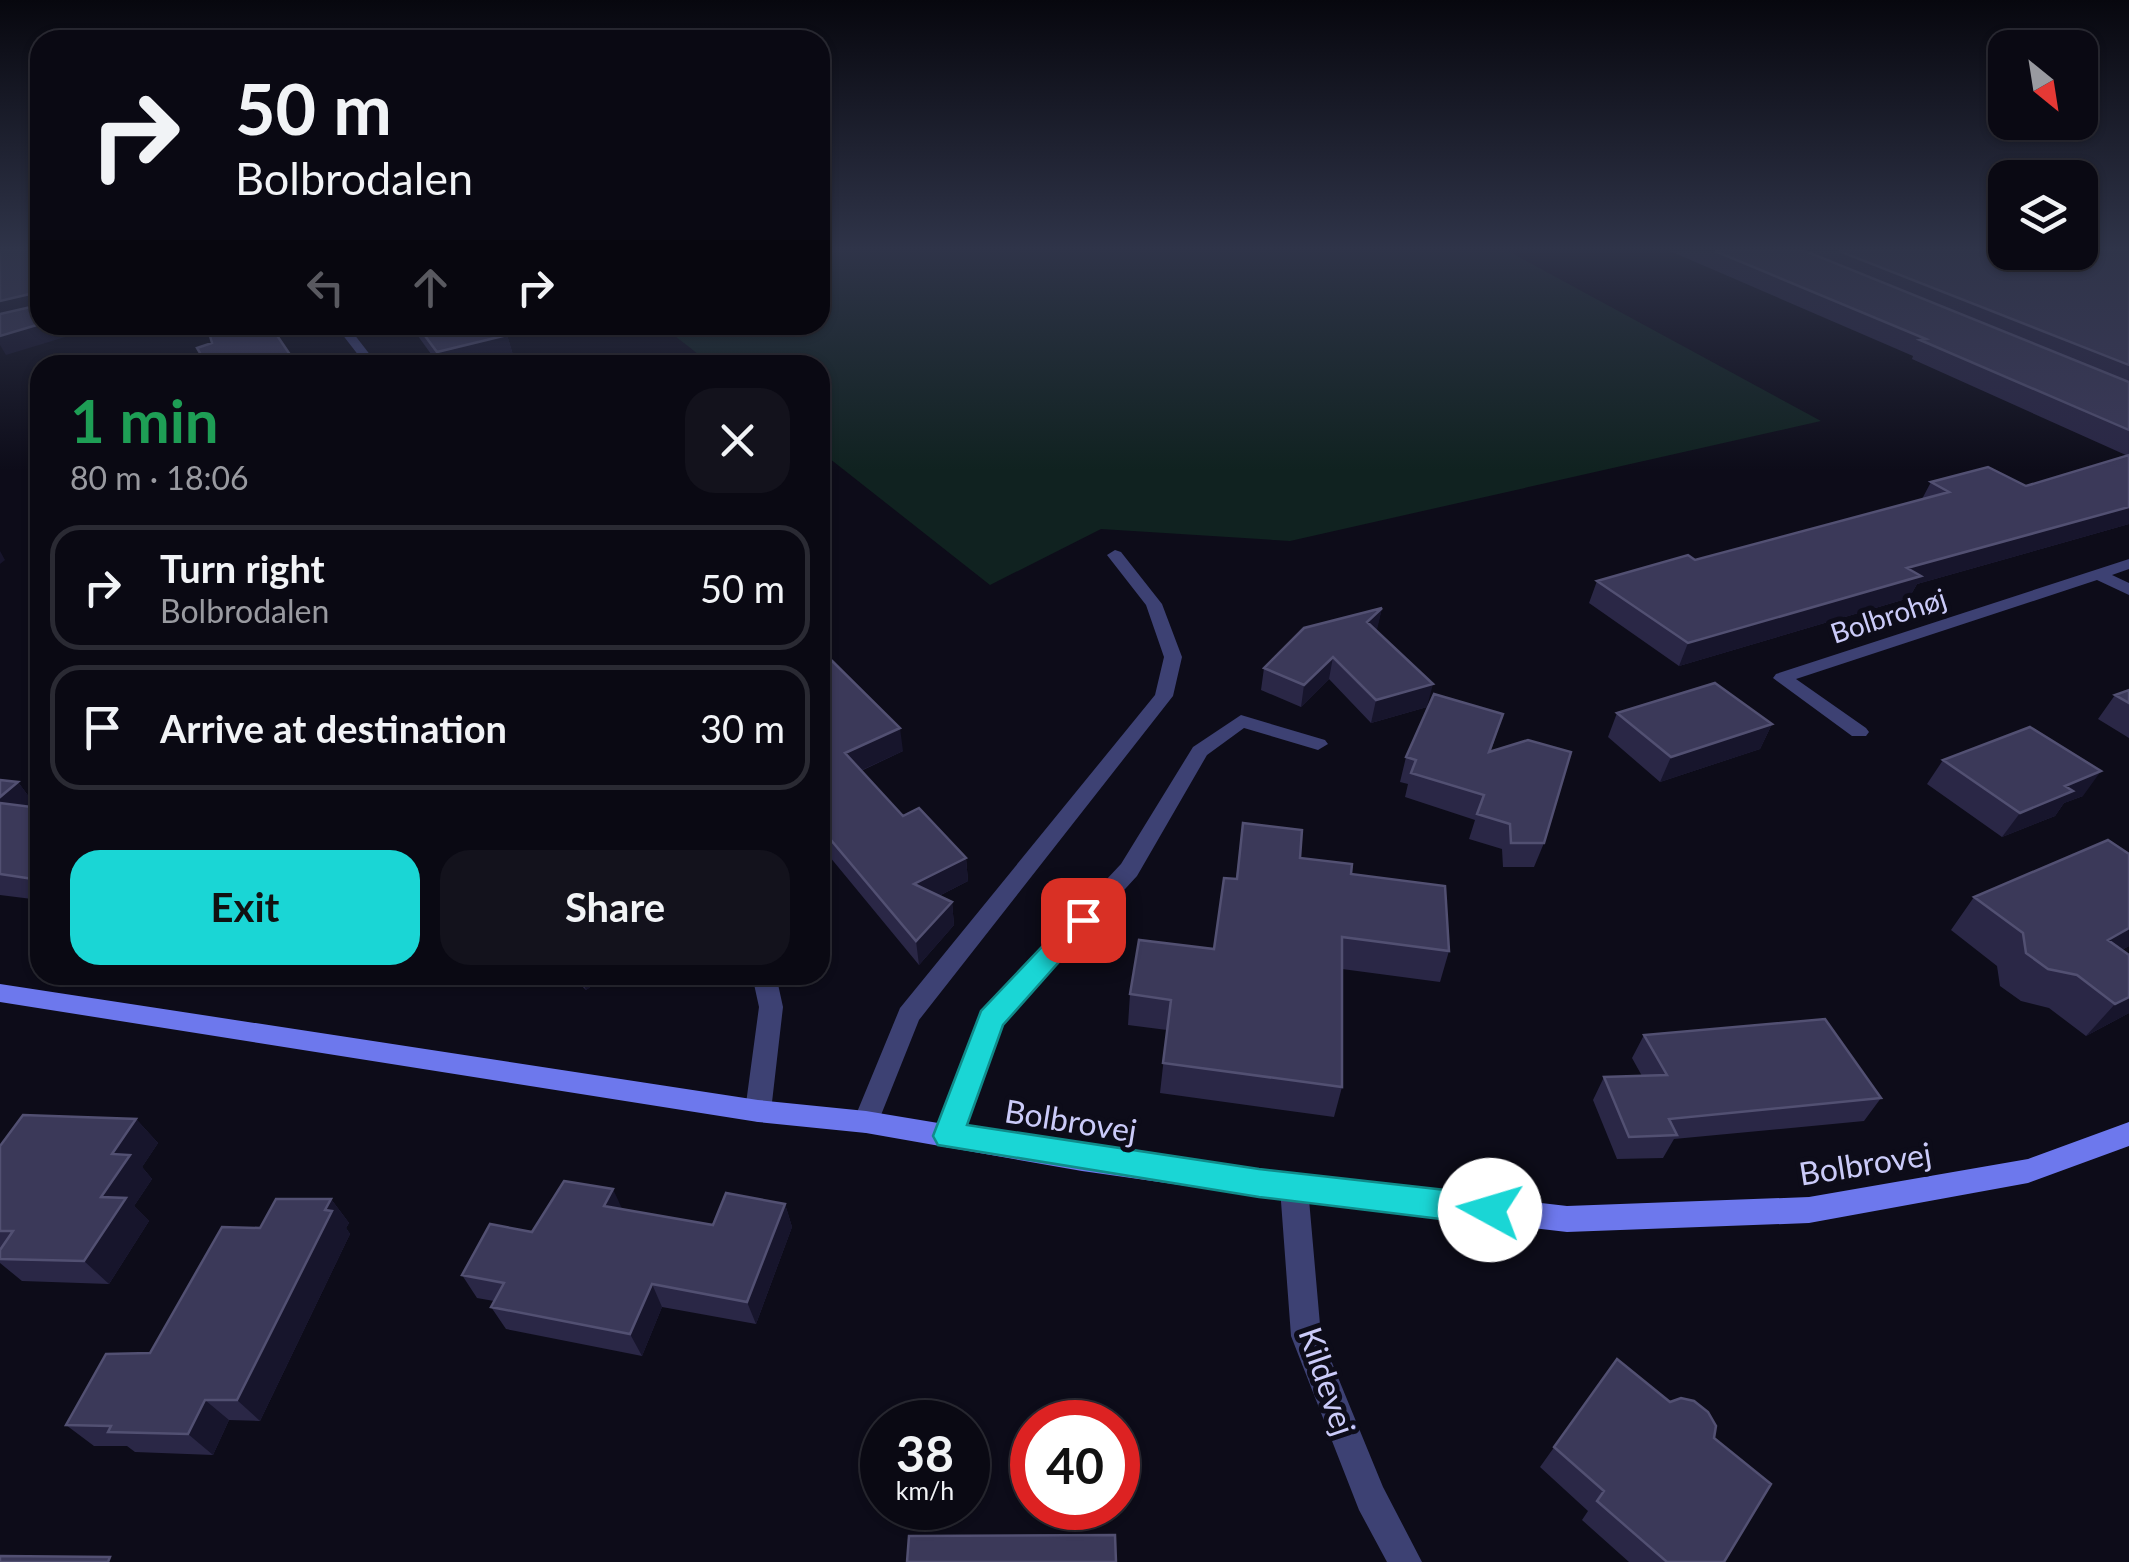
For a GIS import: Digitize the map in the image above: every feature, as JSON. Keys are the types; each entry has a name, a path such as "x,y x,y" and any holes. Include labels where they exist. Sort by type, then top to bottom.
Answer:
{"street":[{"path":"349,335 364,355"},
{"path":"866,1122 909,1015 1164,696 1173,657 1154,604 1115,554"},
{"name":"Bolbrohøj","path":"1859,732 1782,678 2129,564"},
{"path":"2098,574 2129,590"},
{"path":"948,1136 991,1019 1129,870 1200,751 1241,721 1318,744"},
{"path":"758,1110 772,1007 766,985"},
{"name":"Bolbrovej","path":"0,994 1294,1188 1568,1219 1810,1210 2028,1171 2129,1134"},
{"name":"Kildevej","path":"1294,1188 1306,1336 1370,1498 1405,1562"}],"green space":[{"path":"830,324 1642,324 1821,421 1290,541 1101,529 990,585 830,459 830,355 699,355 674,335 830,335"}],"building":[{"path":"0,324 30,324 30,327 0,336"},
{"path":"1890,324 1985,324 2129,382 2129,430 1920,340 1926,339"},
{"path":"2024,324 2129,324 2129,365"},
{"path":"210,335 277,335 290,355 201,355 197,348 212,343"},
{"path":"424,335 507,335 437,352"},
{"path":"2129,455 2129,507 1907,568 1921,576 1688,643 1597,581 1688,555 1695,560 1949,492 1931,482 1988,467 2026,486"},
{"path":"1382,608 1367,622 1433,684 1376,700 1333,657 1304,685 1264,668 1304,628"},
{"path":"830,659 900,728 845,753 903,816 919,808 966,858 914,884 952,902 916,941 830,839"},
{"path":"1715,683 1772,724 1671,757 1617,713"},
{"path":"2129,690 2129,703 2115,695"},
{"path":"1434,694 1503,714 1489,752 1528,740 1571,752 1544,843 1511,843 1510,824 1477,814 1484,795 1411,773 1416,760 1406,757"},
{"path":"2030,727 2101,771 2065,786 2073,791 2020,813 1943,760"},
{"path":"0,780 18,782 0,797"},
{"path":"0,803 30,807 30,878 0,874"},
{"path":"1243,823 1302,830 1300,858 1352,864 1351,874 1445,886 1449,951 1342,937 1342,1087 1163,1063 1171,1000 1130,994 1139,940 1214,949 1224,878 1237,879"},
{"path":"2108,840 2129,854 2129,928 2108,940 2129,955 2129,997 2115,1004 2077,975 2048,969 2026,953 2023,933 1974,897"},
{"path":"1825,1019 1881,1098 1669,1119 1677,1135 1629,1137 1604,1077 1667,1075 1644,1035"},
{"path":"23,1115 136,1119 112,1154 130,1155 101,1197 126,1198 84,1261 0,1259 0,1250 13,1231 0,1231 0,1146"},
{"path":"564,1181 613,1189 604,1206 713,1225 726,1193 785,1204 747,1302 652,1284 630,1334 491,1307 504,1283 462,1275 490,1224 532,1232"},
{"path":"276,1199 331,1199 325,1210 332,1211 237,1400 205,1400 188,1434 108,1432 111,1426 66,1425 106,1354 150,1353 222,1227 260,1228"},
{"path":"1617,1359 1670,1402 1681,1398 1694,1401 1708,1412 1716,1426 1714,1438 1771,1484 1724,1562 1667,1562 1597,1501 1604,1491 1554,1447"},
{"path":"1115,1535 1116,1562 907,1562 909,1536"},
{"path":"0,1556 110,1557 108,1562 0,1562"}],"route":[{"path":"1083,920 991,1019 948,1136 1082,1159 1490,1210"}]}
